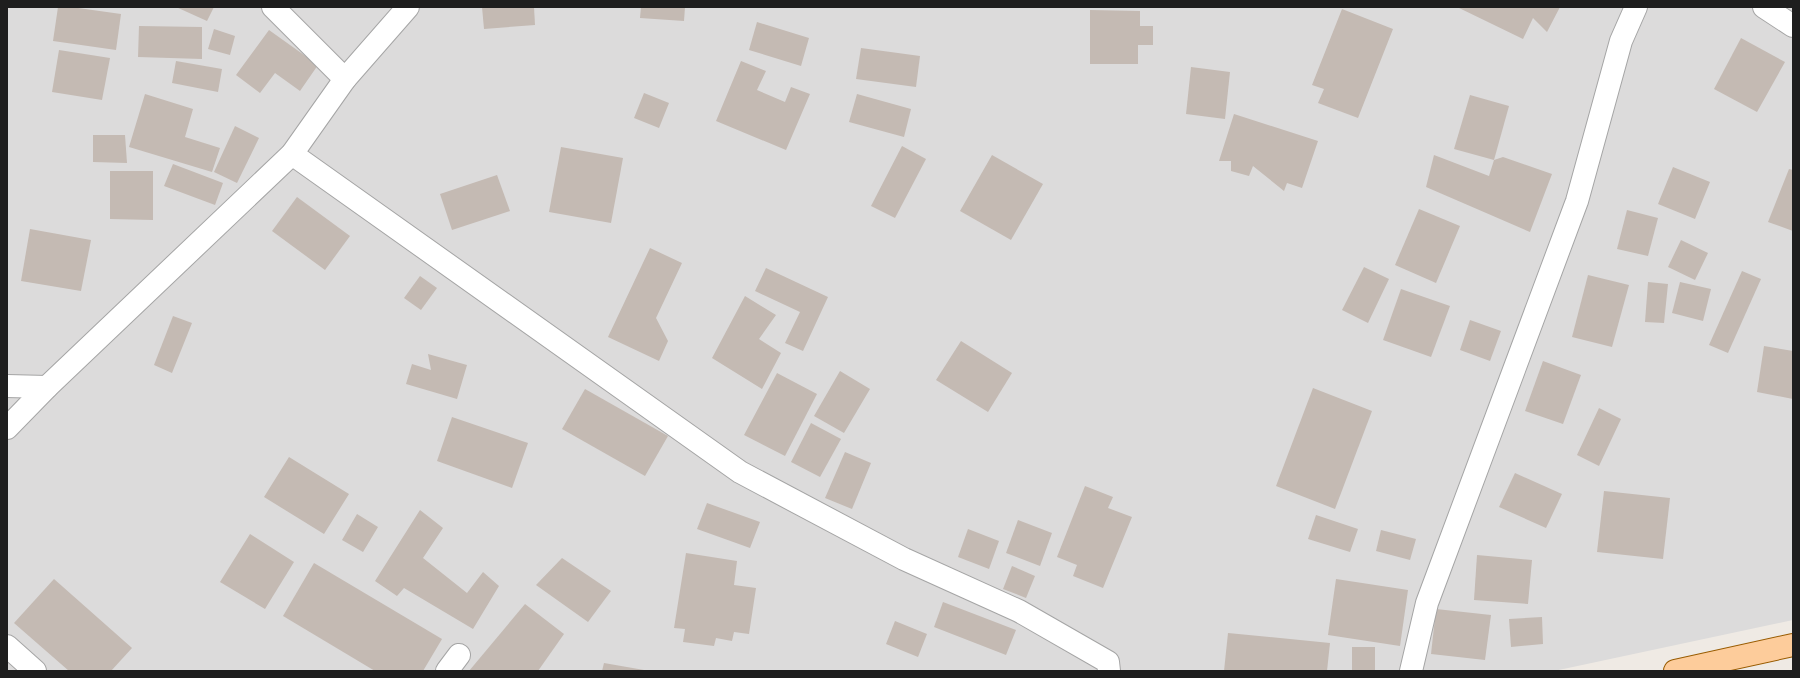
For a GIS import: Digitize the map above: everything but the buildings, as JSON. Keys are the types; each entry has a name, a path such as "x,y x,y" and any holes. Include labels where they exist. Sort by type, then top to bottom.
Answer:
{"main road":[{"path":"1675,671 1793,645"}],"street":[{"path":"272,7 345,78"},
{"path":"7,428 292,154 345,78 408,7"},
{"path":"1411,671 1427,603 1577,201 1621,41 1636,7"},
{"path":"1764,7 1793,26"},
{"path":"292,154 740,472 904,559 1019,611 1108,662 1109,671"},
{"path":"7,386 48,387"},
{"path":"7,646 35,671"}],"shaded area":[{"path":"7,7 1793,7 1793,620 1554,671 7,671"}]}
